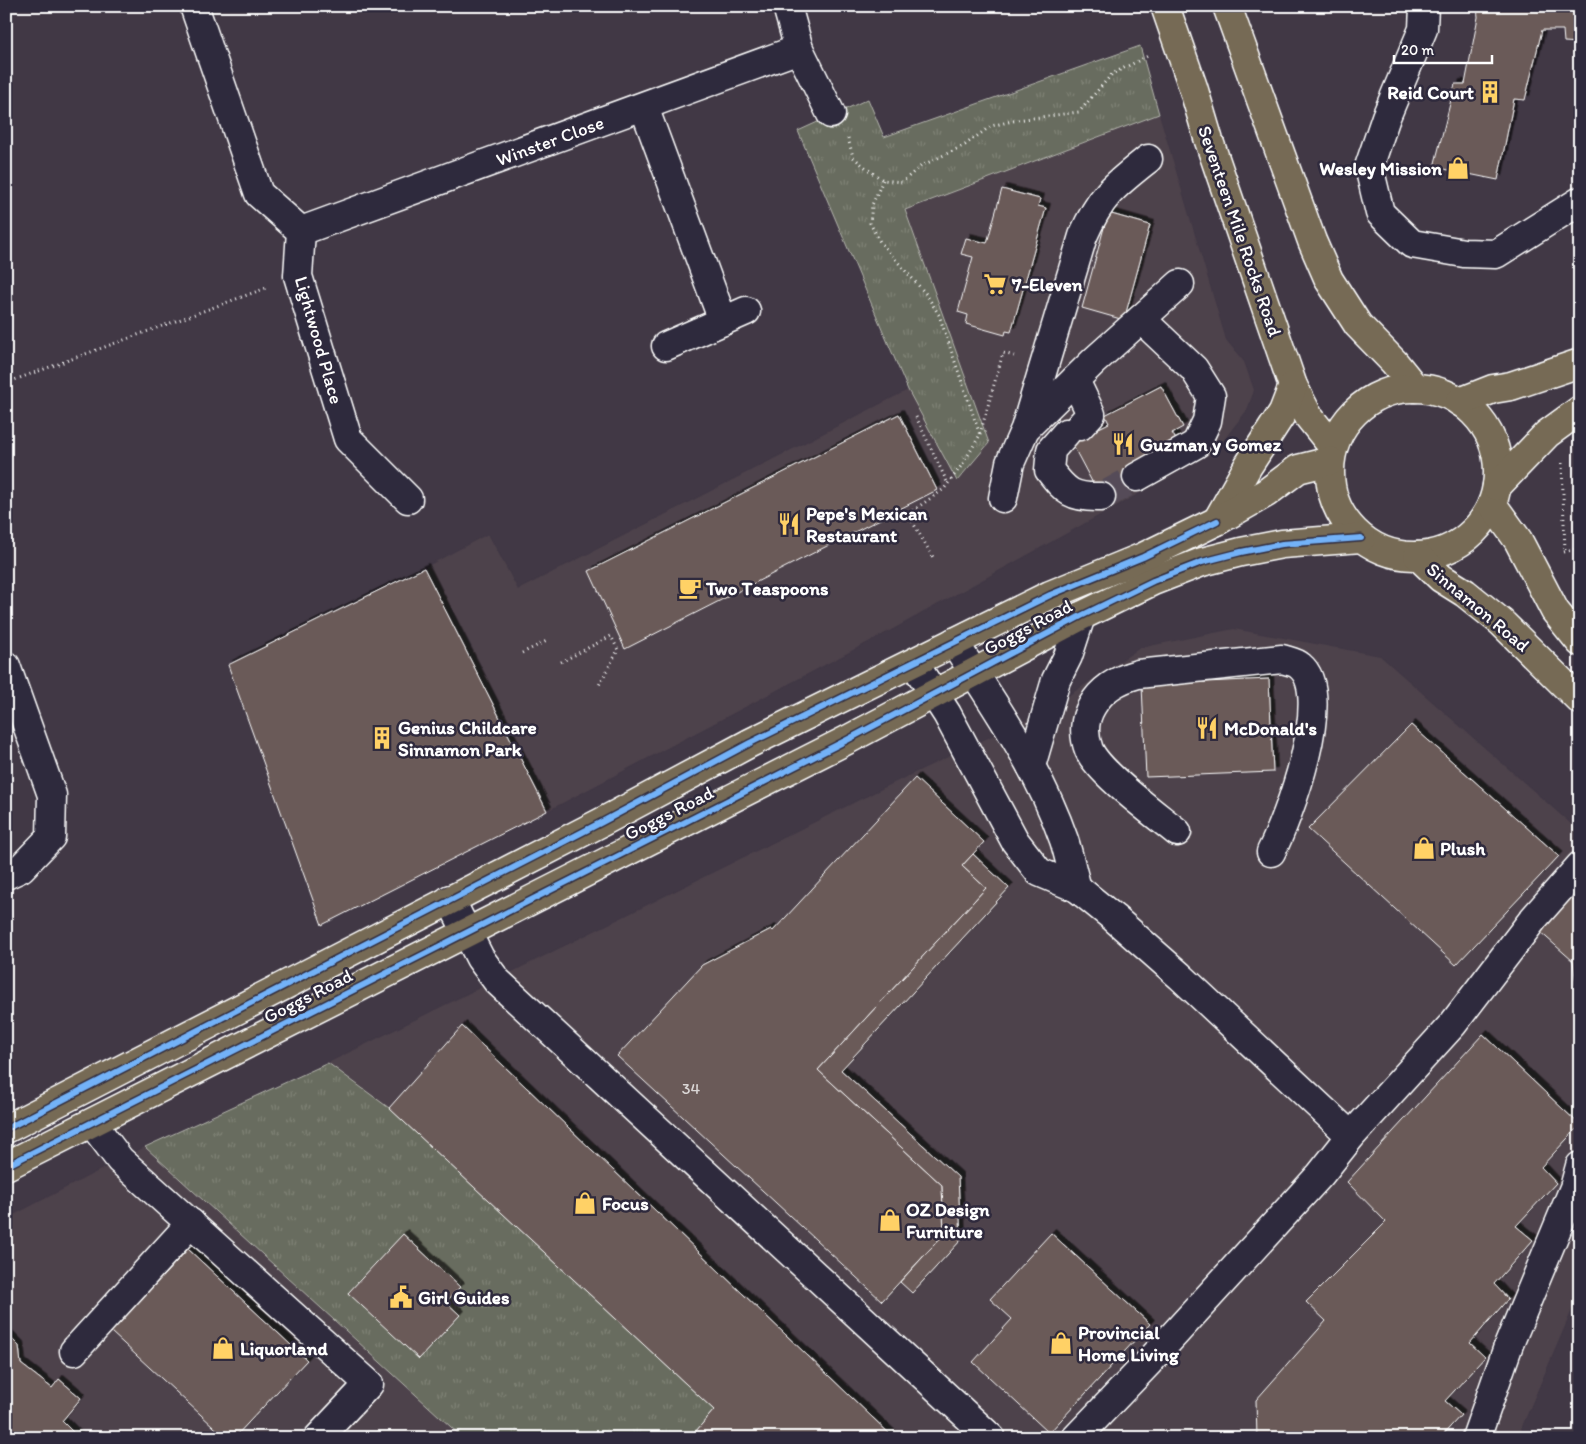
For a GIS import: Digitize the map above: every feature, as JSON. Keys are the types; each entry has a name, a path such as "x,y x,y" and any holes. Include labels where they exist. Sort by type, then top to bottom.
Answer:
{"main road":[{"name":"Seventeen Mile Rocks Road","path":"1165,6 1193,87 1208,141 1293,386 1309,417 1332,454"},
{"path":"1227,6 1312,241 1329,280 1358,325 1394,362 1415,388"},
{"path":"1460,402 1493,389 1511,386 1580,363"},
{"path":"1217,522 1248,466 1283,412 1293,386"},
{"path":"1580,410 1547,434 1495,495 1480,524 1463,541 1442,552 1418,556 1398,555 1378,548 1361,538 1342,516 1332,490 1332,454 1345,423 1364,404 1388,392 1415,388 1438,391 1460,402 1478,418 1491,438 1498,461 1495,495 1555,611 1580,642"},
{"name":"Goggs Road","path":"6,1128 750,743 1050,595 1143,557 1217,522 1266,493 1298,468 1332,454"},
{"name":"Goggs Road","path":"6,1166 1153,580 1202,562 1282,544 1361,538"},
{"name":"Sinnamon Road","path":"1418,556 1440,578 1465,593 1501,622 1580,700"}],"street":[{"path":"194,6 259,194 301,231"},
{"path":"787,6 800,49 831,114"},
{"path":"1424,6 1423,29 1386,117 1370,167 1380,213 1412,244 1464,253 1496,254 1580,201"},
{"name":"Winster Close","path":"301,231 800,49"},
{"path":"644,107 734,316 666,346"},
{"path":"1003,498 1010,463 1025,429 1083,236 1094,211 1111,189 1148,159"},
{"name":"Lightwood Place","path":"301,231 298,276 348,439 408,499"},
{"path":"1025,429 1075,380 1180,284"},
{"path":"1137,477 1196,444 1208,421 1211,396 1194,369 1141,319"},
{"path":"1075,380 1091,414 1051,450 1049,470 1064,490 1082,498 1101,497"},
{"path":"1031,766 1056,680 1068,656 1081,616"},
{"path":"954,642 1031,766 1064,840 1077,888"},
{"path":"1177,832 1129,793 1090,751 1085,733 1086,715 1096,699 1121,678 1138,674 1282,659 1300,666 1309,678 1314,713 1310,738 1284,827 1271,852"},
{"path":"914,663 932,694 947,714 1015,841 1039,872 1077,888 1180,976 1351,1136"},
{"path":"6,666 52,795 52,837 21,868 6,875"},
{"path":"1076,1438 1148,1363 1320,1175 1351,1136 1453,1024 1487,982 1534,918 1580,866"},
{"path":"450,899 480,958 497,981 991,1438"},
{"path":"92,1123 120,1160 369,1384 318,1438"},
{"path":"1476,1438 1509,1344 1574,1188 1580,1166"},
{"path":"74,1352 191,1223"}],"path":[{"path":"831,114 845,129 853,157 883,180 902,182 921,166 965,145 991,126 1017,120 1079,112 1112,74 1152,54"},
{"path":"883,180 872,205 870,223 880,242 926,294 939,316 980,435"},
{"path":"6,383 298,276"},
{"path":"934,559 908,514 944,489 980,435 1004,353 1044,366"},
{"path":"916,417 948,484"},
{"path":"1561,458 1565,552"},
{"path":"1558,555 1580,548"},
{"path":"561,662 611,636 618,650 599,686"},
{"path":"522,653 549,640"}],"shaded area":[{"path":"1159,114 1226,340 1244,362 1254,390 1247,410 1214,452 891,630 547,811 322,925 228,665 424,568 488,534 518,590 908,390 957,481 989,443 905,210"},
{"path":"1234,629 1380,656 1580,832 1580,1291 1517,1438 690,1438 714,1411 389,1108 328,1063 906,777 1047,710 1140,648"},
{"path":"145,1147 463,1438 6,1438 6,1219"}],"green space":[{"path":"1140,46 1159,114 905,210 989,443 957,481 908,390 798,131 868,99 884,137"},
{"path":"328,1063 389,1108 714,1410 690,1438 463,1438 145,1147"}],"building":[{"name":"Reid Court","path":"1477,6 1580,6 1580,43 1564,42 1563,30 1542,30 1525,100 1514,99 1498,180 1434,167 1455,84 1465,84 1478,17"},
{"name":"7-Eleven","path":"1002,189 1040,199 1038,206 1046,208 1011,332 1006,331 1005,335 966,324 968,315 958,312 973,257 961,254 966,238 987,243"},
{"path":"1108,213 1150,225 1124,320 1082,308"},
{"path":"1161,386 1183,427 1172,433 1180,446 1097,491 1071,442 1109,423 1105,415"},
{"path":"899,414 937,490 625,649 589,571"},
{"path":"1133,470 1141,483 1104,504 1097,491"},
{"name":"Genius Childcare Sinnamon Park","path":"424,568 547,811 322,925 228,665"},
{"name":"McDonald's","path":"1269,679 1273,772 1146,777 1142,685"},
{"path":"1411,725 1559,856 1456,965 1308,829"},
{"path":"915,778 984,842 962,866 986,888 818,1070 942,1185 944,1234 882,1301 617,1056 702,965 771,929 773,931"},
{"path":"973,854 1009,888 841,1070 958,1177 961,1240 912,1293 900,1282 944,1234 942,1185 818,1070 986,888 962,866"},
{"path":"1580,883 1580,988 1576,985 1573,961 1538,930"},
{"path":"462,1026 894,1438 690,1438 714,1410 389,1108"},
{"path":"1483,1034 1580,1125 1541,1167 1556,1183 1516,1226 1533,1240 1494,1284 1508,1299 1470,1343 1485,1357 1445,1401 1461,1415 1440,1438 1257,1438 1256,1400 1326,1321 1306,1302 1386,1222 1347,1182"},
{"name":"Provincial Home Living","path":"1051,1233 1150,1324 1049,1433 973,1362 1012,1319 990,1299"},
{"name":"Girl Guides","path":"403,1234 460,1287 446,1302 460,1315 419,1359 348,1293"},
{"path":"188,1249 307,1360 234,1438 226,1438 111,1332"},
{"path":"6,1333 19,1346 21,1364 52,1388 59,1379 81,1398 62,1421 79,1438 6,1438"}],"tunnel":[{"path":"1101,497 1137,477"}],"cycle path":[{"path":"6,1129 602,822 750,743 1050,595 1143,557 1217,521"},
{"path":"6,1166 847,740 1081,616 1153,581 1202,562 1241,552 1282,544 1361,538"}],"place":[{"name":"Reid Court","path":"1490,92"},
{"name":"Wesley Mission","path":"1458,168"},
{"name":"7-Eleven","path":"995,284"},
{"name":"Guzman y Gomez","path":"1123,444"},
{"name":"Pepe's Mexican Restaurant","path":"789,524"},
{"name":"Two Teaspoons","path":"690,588"},
{"name":"McDonald's","path":"1207,728"},
{"name":"Genius Childcare Sinnamon Park","path":"382,738"},
{"name":"Plush","path":"1424,848"},
{"name":"Focus","path":"585,1203"},
{"name":"OZ Design Furniture","path":"890,1220"},
{"name":"Girl Guides","path":"401,1297"},
{"name":"Provincial Home Living","path":"1061,1343"},
{"name":"Liquorland","path":"223,1348"}]}
